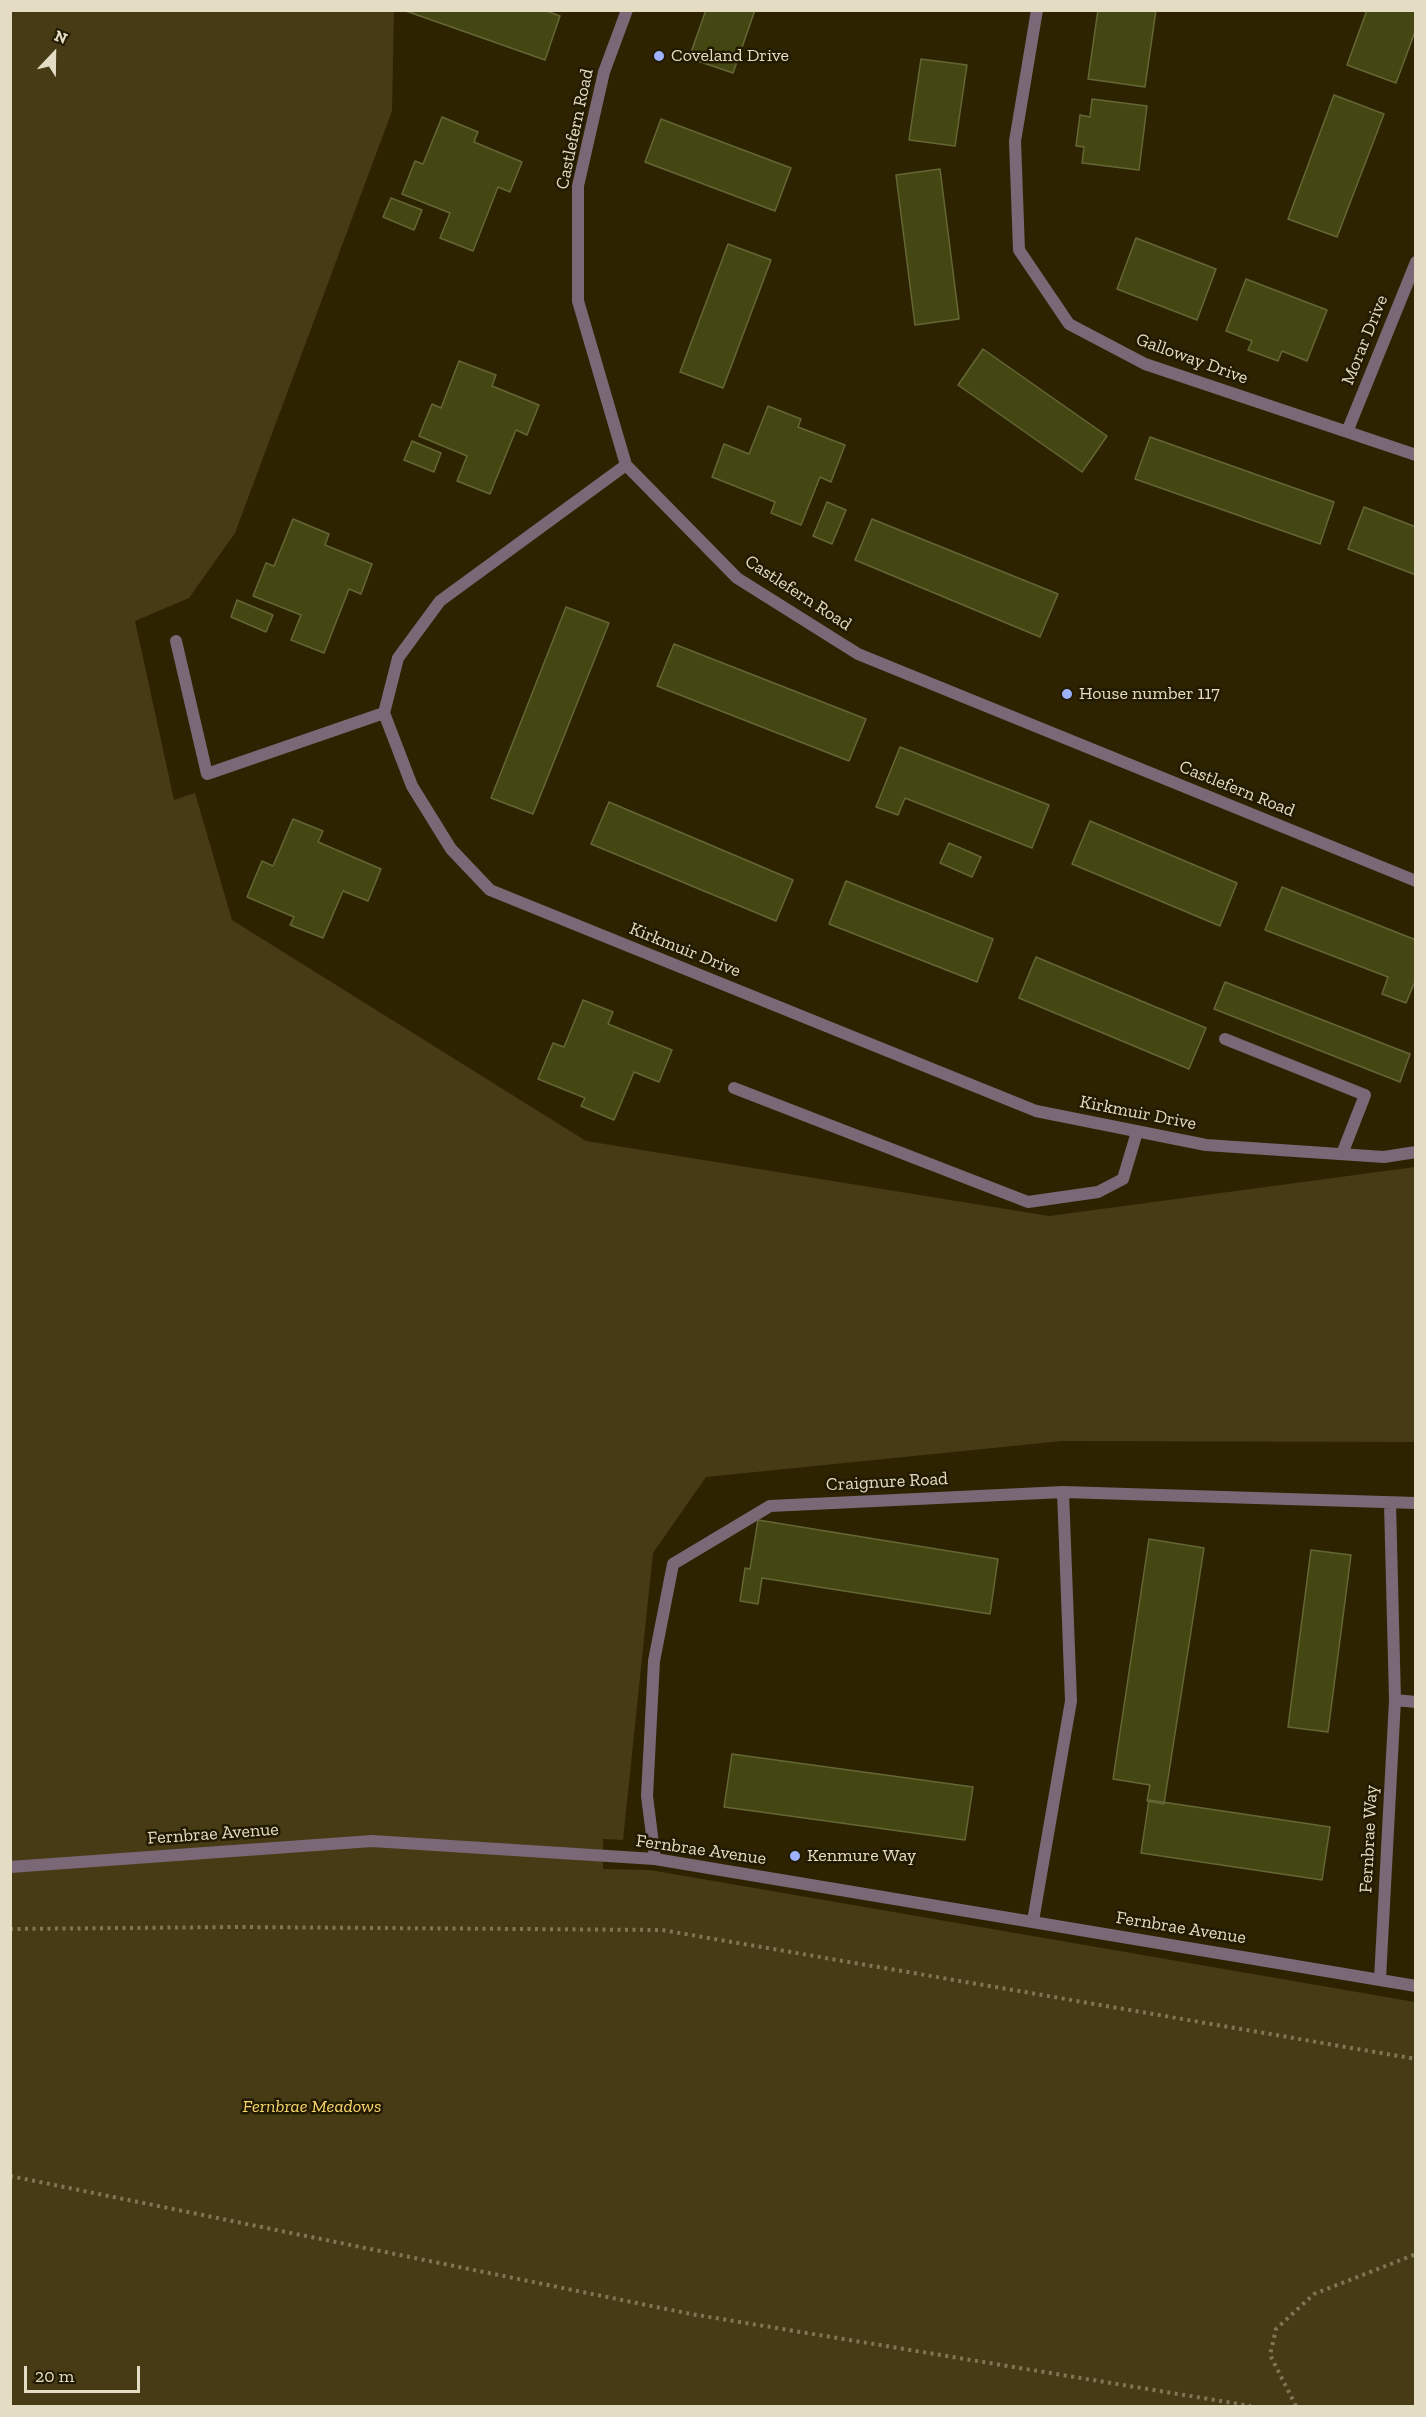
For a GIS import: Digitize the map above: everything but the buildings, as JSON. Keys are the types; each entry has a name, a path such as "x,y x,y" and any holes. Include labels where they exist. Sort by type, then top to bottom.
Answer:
{"street":[{"name":"Castlefern Road","path":"627,10 604,72 578,186 578,301 626,465 737,578 858,654 1416,880"},
{"name":"Galloway Drive","path":"1037,10 1015,141 1019,250 1069,324 1144,364 1416,455"},
{"name":"Morar Drive","path":"1347,432 1416,262"},
{"path":"176,641 207,774 384,713 398,658 440,601 626,465"},
{"name":"Kirkmuir Drive","path":"384,713 412,786 451,849 490,890 1036,1111 1206,1145 1384,1157 1416,1152"},
{"path":"1225,1039 1365,1095 1342,1154"},
{"path":"734,1088 1028,1202 1098,1192 1123,1179 1137,1131"},
{"path":"1033,1921 1071,1701 1063,1492"},
{"name":"Craignure Road","path":"655,1859 647,1796 654,1661 673,1564 770,1506 1063,1492 1416,1503"},
{"name":"Fernbrae Way","path":"1380,1979 1395,1700 1390,1503"},
{"path":"1395,1700 1416,1702"},
{"name":"Fernbrae Avenue","path":"10,1867 372,1841 655,1859 1416,1986"}],"path":[{"path":"10,1929 249,1927 662,1930 1416,2060"},
{"path":"10,2176 691,2314 1251,2406"},
{"path":"1296,2406 1270,2355 1276,2329 1314,2294 1416,2254"}],"green space":[{"name":"Fernbrae Meadows","path":"11,11 394,11 392,111 235,533 189,598 135,621 174,800 195,793 232,920 586,1141 1049,1216 1415,1167 1415,1442 1062,1441 706,1477 653,1553 623,1840 603,1839 603,1869 650,1870 1415,2002 1415,2406 11,2406"}],"place":[{"name":"Coveland Drive","path":"659,56"},
{"name":"House number 117","path":"1067,694"},
{"name":"Kenmure Way","path":"795,1856"}]}
